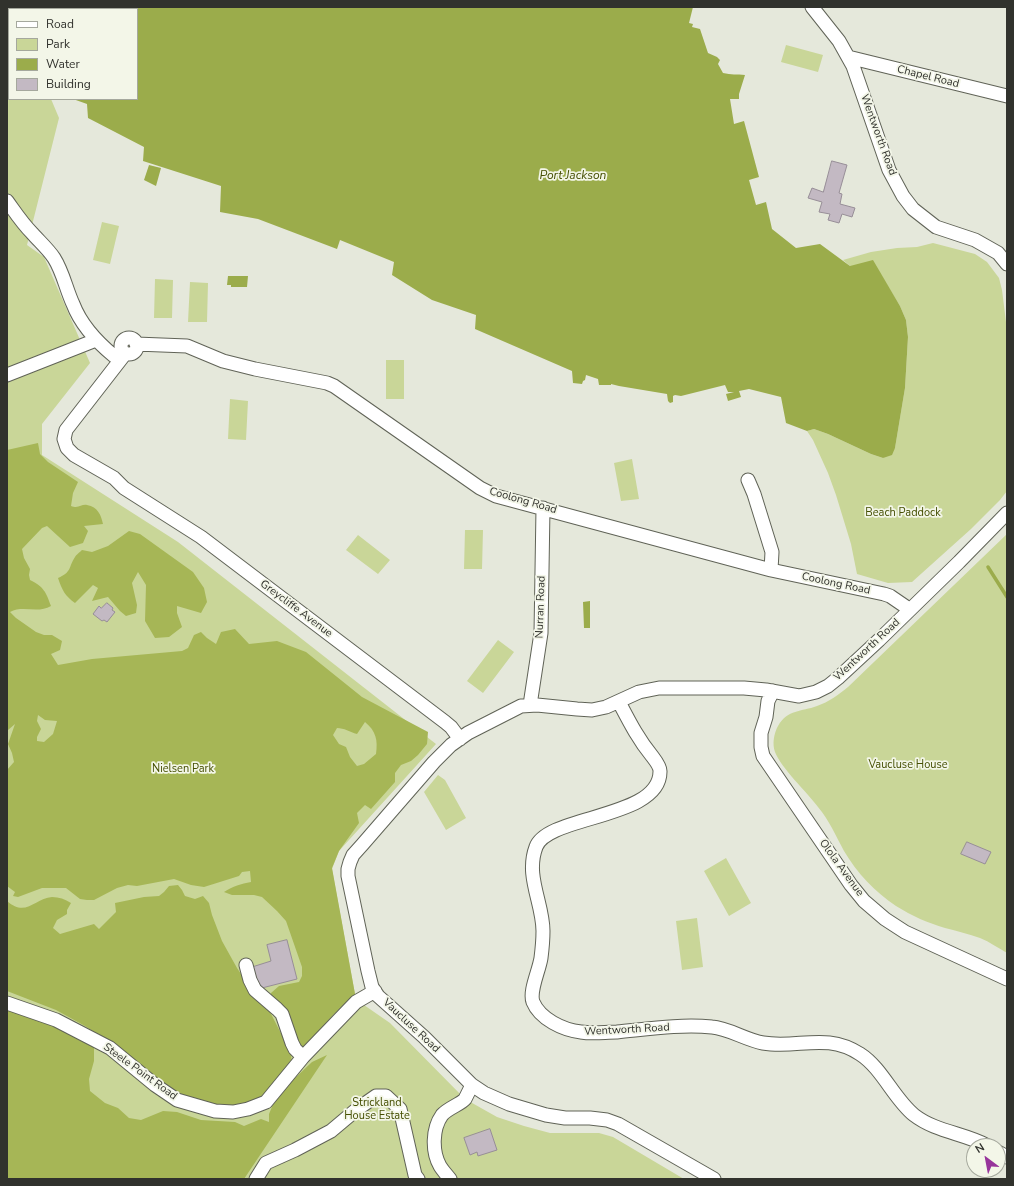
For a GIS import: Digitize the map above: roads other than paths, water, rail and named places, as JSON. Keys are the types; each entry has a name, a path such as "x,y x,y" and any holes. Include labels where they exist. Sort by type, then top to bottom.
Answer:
{"street":[{"name":"Wentworth Road","path":"812,7 836,37 848,58 857,77 891,176 910,204 936,227 975,240 998,253 1007,264"},
{"name":"Chapel Road","path":"848,58 1007,96"},
{"path":"7,201 21,221 55,259 64,278 73,306 96,340 120,353"},
{"name":"Coolong Road","path":"120,353 121,344 125,340 130,339 136,344 187,346 223,361 255,369 327,383 334,386 496,496 771,570 884,594 890,596 909,609"},
{"path":"7,375 96,340"},
{"name":"Greycliffe Avenue","path":"120,353 57,430 55,439 62,455 113,486 124,488 201,537 445,722 460,738"},
{"path":"748,480 754,494 772,552 771,570"},
{"name":"Nurran Road","path":"530,705 540,633 543,508"},
{"name":"Wentworth Road","path":"460,738 503,714 521,706 530,705 585,710 606,707 639,692 659,688 744,688 773,691 794,696 816,692 828,686 844,673 959,562 1007,513"},
{"name":"Olola Avenue","path":"773,691 768,700 766,716 761,733 763,756 851,885 864,901 885,919 906,932 1007,979"},
{"name":"Wentworth Road","path":"619,702 643,746 656,761 660,770 659,778 655,789 642,799 615,811 547,834 536,846 533,862 533,883 543,930 541,959 532,991 533,1001 540,1012 550,1021 565,1028 579,1032 598,1033 692,1026 715,1027 762,1043 781,1044 827,1041 860,1054 879,1072 912,1113 923,1121 939,1129 970,1138"},
{"name":"Vaucluse Road","path":"460,738 434,762 353,855 350,862 348,869 350,887 368,971 374,991 382,1000 424,1037 472,1085 495,1098 529,1111 546,1115 565,1118 607,1120 618,1124 714,1179"},
{"path":"246,965 250,980 255,990 282,1014 292,1043 295,1049 303,1057"},
{"name":"Steele Point Road","path":"7,1003 56,1020 110,1048 155,1085 177,1100 215,1111 233,1112 248,1109 266,1102 303,1057 356,1002 374,991"},
{"path":"450,1179 440,1166 435,1151 434,1138 436,1128 442,1116 450,1107 464,1099 472,1085"},
{"path":"256,1179 266,1163 295,1150 330,1131 376,1096 386,1096 400,1108 415,1175 418,1179"}],"water":[{"name":"Port Jackson","path":"693,7 689,23 693,24 692,27 700,29 708,53 720,60 718,64 723,73 745,75 739,94 739,99 730,99 734,124 744,121 759,177 749,180 756,205 766,202 772,229 796,248 820,244 850,266 873,260 900,306 906,320 908,337 905,388 895,448 892,455 883,458 828,434 814,429 807,431 786,423 781,397 749,389 739,391 741,397 728,401 726,394 734,392 728,392 725,385 681,396 675,395 673,396 673,402 670,403 668,401 667,394 611,384 599,385 598,379 586,375 582,384 573,383 572,371 475,329 476,315 432,300 392,275 394,262 340,240 337,249 258,219 220,212 221,186 143,161 144,147 88,118 87,104 76,100 138,100 138,8 14,8"},
{"path":"149,165 161,168 156,186 144,180"},
{"path":"228,276 248,276 247,287 231,287 231,285 227,285"},
{"path":"590,601 590,628 584,628 583,602"}],"waterway":[{"path":"988,567 1007,597"}],"park label":[{"name":"Beach Paddock","path":"903,513"},
{"name":"Vaucluse House","path":"908,765"},
{"name":"Nielsen Park","path":"183,769"},
{"name":"Strickland House Estate","path":"377,1109"}]}
